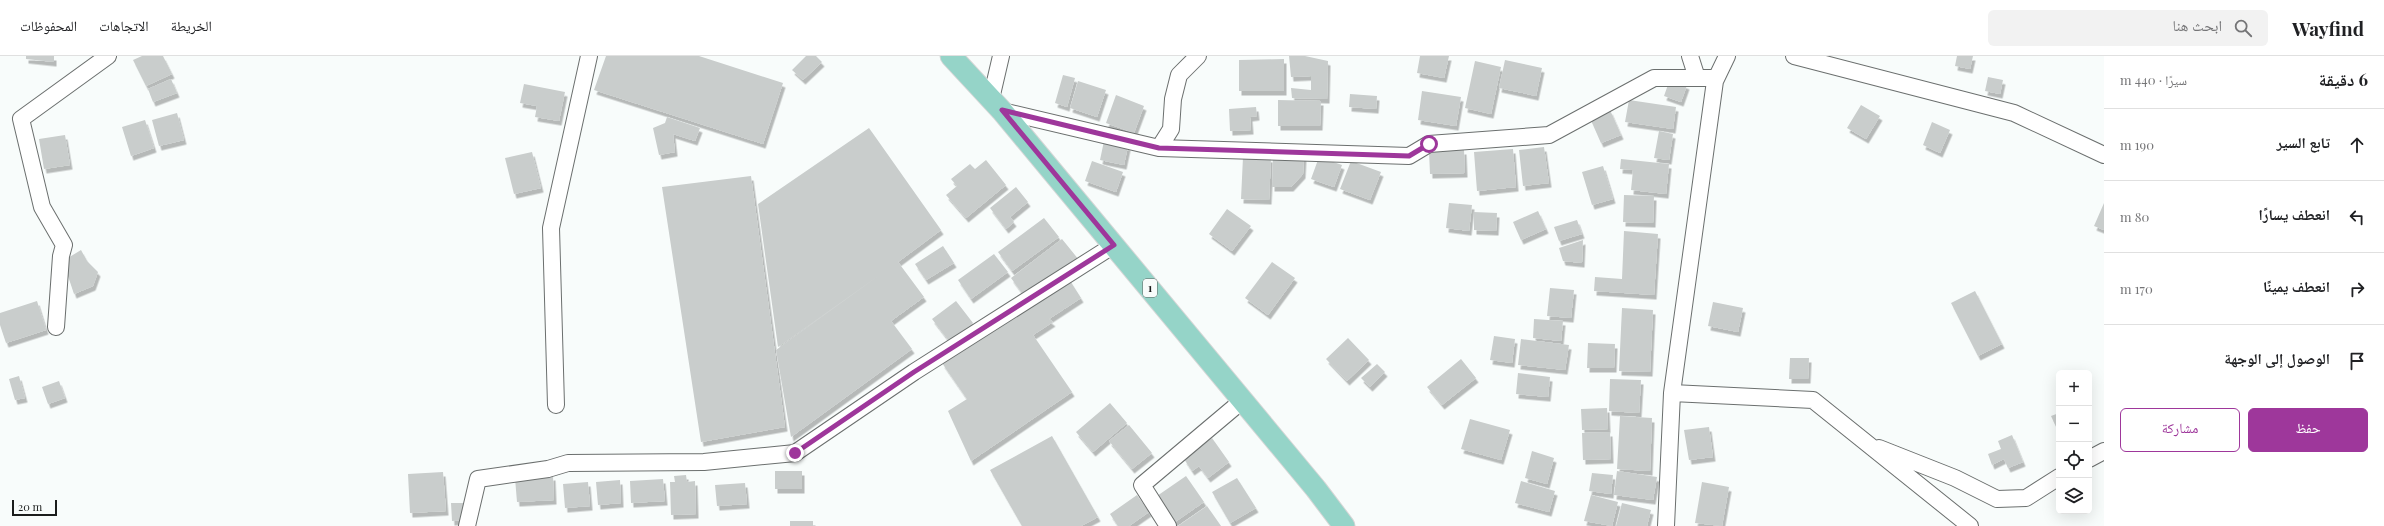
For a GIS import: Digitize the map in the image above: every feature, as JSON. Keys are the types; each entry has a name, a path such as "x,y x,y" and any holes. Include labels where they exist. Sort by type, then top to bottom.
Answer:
{"main road":[{"name":"1","path":"951,56 997,105 1243,400 1316,489 1344,526"}],"street":[{"path":"56,327 60,256 64,245 42,207 21,119 108,56"},
{"path":"556,405 551,228 589,56"},
{"path":"1002,56 997,105 1159,148 1409,156 1429,144 1549,135 1654,78 1716,78"},
{"path":"1159,148 1172,130 1173,99 1179,75 1198,56"},
{"path":"1690,56 1697,78"},
{"path":"1666,526 1672,394 1716,78 1726,56"},
{"path":"1794,56 2014,114 2104,155"},
{"path":"467,526 478,479 548,469 568,463 704,462 795,453 914,372 1114,245"},
{"path":"1672,394 1813,400 1970,526"},
{"path":"1168,526 1142,485 1243,400"},
{"path":"1865,442 1955,478 1997,499 2026,498 2057,478"},
{"path":"2092,457 2104,451"}],"building":[{"path":"26,56 54,56 54,62 26,59"},
{"path":"142,56 163,56 172,74 146,86 133,60"},
{"path":"606,56 699,56 783,83 763,144 594,90"},
{"path":"806,56 816,56 822,62 803,80 792,70"},
{"path":"1289,56 1305,56 1328,61 1327,99 1292,98 1291,88 1311,90 1311,76 1291,77"},
{"path":"1420,56 1449,56 1444,78 1417,73"},
{"path":"1957,56 1973,56 1970,69 1955,66"},
{"path":"1284,59 1284,91 1239,91 1239,60"},
{"path":"1505,60 1542,68 1536,96 1499,88"},
{"path":"1475,61 1501,67 1491,114 1465,108"},
{"path":"1063,75 1075,78 1067,107 1055,103"},
{"path":"1988,77 2003,80 2000,94 1985,91"},
{"path":"171,79 177,93 153,102 148,89"},
{"path":"1670,79 1687,85 1681,102 1664,96"},
{"path":"1078,81 1106,90 1097,117 1070,108"},
{"path":"524,84 565,92 559,121 535,117 537,106 520,103"},
{"path":"1422,91 1461,97 1456,126 1418,120"},
{"path":"1350,94 1377,96 1376,109 1349,107"},
{"path":"1116,95 1144,106 1134,133 1106,123"},
{"path":"1278,100 1321,101 1320,126 1278,126"},
{"path":"1629,100 1676,107 1673,129 1625,122"},
{"path":"1861,105 1880,116 1866,139 1847,128"},
{"path":"1256,107 1257,116 1250,117 1251,130 1230,131 1229,109"},
{"path":"1610,110 1621,135 1601,143 1590,118"},
{"path":"177,113 184,140 159,146 152,120"},
{"path":"667,117 700,128 695,141 673,134 675,152 659,155 653,128 665,123"},
{"path":"145,120 154,148 131,156 122,127"},
{"path":"1932,122 1950,130 1940,153 1923,145"},
{"path":"869,128 941,230 898,262 924,297 891,321 912,349 791,437 776,350 881,274 778,347 758,204"},
{"path":"1659,131 1673,134 1669,160 1654,158"},
{"path":"65,135 70,165 44,169 39,139"},
{"path":"1104,141 1128,146 1124,165 1100,160"},
{"path":"1544,147 1549,183 1523,186 1519,150"},
{"path":"1513,149 1516,187 1477,191 1474,152"},
{"path":"1464,150 1465,173 1430,174 1429,151"},
{"path":"532,152 541,188 514,194 505,158"},
{"path":"1273,154 1304,154 1303,174 1291,187 1272,187"},
{"path":"1243,157 1271,158 1269,200 1241,199"},
{"path":"1319,157 1342,165 1334,187 1311,179"},
{"path":"1621,159 1669,164 1666,194 1631,190 1633,170 1620,169"},
{"path":"986,160 1006,185 966,218 946,195 957,186 951,179 970,164 975,169"},
{"path":"1092,161 1123,172 1116,192 1085,181"},
{"path":"1351,161 1381,172 1370,200 1340,189"},
{"path":"1603,166 1613,199 1592,205 1582,172"},
{"path":"751,176 785,427 701,442 662,187"},
{"path":"1016,187 1028,202 1010,217 1014,222 1006,229 990,208"},
{"path":"1624,195 1654,196 1653,223 1623,222"},
{"path":"1449,203 1472,205 1469,231 1446,228"},
{"path":"2104,203 2104,230 2094,226"},
{"path":"1227,209 1251,226 1232,251 1209,234"},
{"path":"1538,211 1546,229 1521,240 1513,222"},
{"path":"1474,212 1497,213 1496,231 1474,230"},
{"path":"1044,218 1059,237 1012,271 998,252"},
{"path":"1577,220 1582,234 1559,241 1554,227"},
{"path":"1624,231 1658,234 1654,295 1594,291 1595,277 1622,279"},
{"path":"1062,239 1079,260 1032,296 1027,289 1022,293 1011,278"},
{"path":"1583,240 1582,263 1563,261 1559,248"},
{"path":"943,246 954,263 926,280 915,264"},
{"path":"81,250 87,261 98,272 93,286 74,294 63,261"},
{"path":"994,254 1008,272 971,299 958,280"},
{"path":"1272,262 1295,278 1268,315 1245,298"},
{"path":"1067,276 1081,298 1049,319 1053,322 1033,335 1072,392 971,461 948,411 967,399 942,363"},
{"path":"1550,288 1574,290 1571,318 1547,316"},
{"path":"1975,291 2002,344 1978,356 1951,303"},
{"path":"37,301 46,330 6,343 0,325 0,313"},
{"path":"956,301 973,323 949,341 932,319"},
{"path":"1713,302 1743,308 1738,332 1708,326"},
{"path":"1622,308 1653,310 1650,372 1619,371"},
{"path":"1534,319 1563,321 1561,341 1533,338"},
{"path":"1494,336 1515,339 1512,363 1490,360"},
{"path":"1348,338 1369,360 1347,381 1326,359"},
{"path":"1521,339 1569,345 1565,370 1518,365"},
{"path":"1588,343 1615,344 1614,368 1587,368"},
{"path":"1790,358 1809,358 1808,379 1789,379"},
{"path":"1461,359 1476,378 1442,405 1427,387"},
{"path":"1377,364 1385,372 1370,387 1361,378"},
{"path":"1518,373 1550,377 1548,397 1516,394"},
{"path":"19,376 25,398 15,400 9,379"},
{"path":"1610,379 1641,380 1639,413 1609,411"},
{"path":"59,381 65,398 48,404 42,387"},
{"path":"1110,403 1127,423 1093,452 1076,432"},
{"path":"1607,408 1608,429 1582,430 1581,409"},
{"path":"2056,414 2056,427 2051,416"},
{"path":"1620,416 1652,418 1650,471 1617,469"},
{"path":"1470,419 1510,430 1501,460 1461,449"},
{"path":"1129,425 1152,453 1132,469 1109,441"},
{"path":"1709,427 1713,457 1689,460 1684,430"},
{"path":"1610,432 1611,459 1583,460 1582,433"},
{"path":"2012,435 2023,462 2008,468 2004,459 1992,465 1988,454 2001,449 1998,441"},
{"path":"1052,436 1098,517 1081,526 1022,526 990,470"},
{"path":"1212,438 1229,462 1208,478 1199,466 1192,471 1184,459"},
{"path":"1532,451 1554,458 1547,484 1525,478"},
{"path":"775,471 802,471 802,489 775,489"},
{"path":"1617,471 1657,477 1653,500 1614,495"},
{"path":"443,472 446,511 410,513 408,474"},
{"path":"1592,473 1613,475 1611,494 1589,491"},
{"path":"686,475 687,482 695,481 696,514 671,515 670,482 675,482 674,476"},
{"path":"553,476 554,500 517,502 515,478"},
{"path":"1186,476 1204,502 1175,522 1157,496"},
{"path":"1237,478 1256,508 1230,523 1212,492"},
{"path":"663,479 665,501 631,503 630,481"},
{"path":"620,480 621,503 598,505 596,482"},
{"path":"1521,481 1555,491 1549,512 1515,503"},
{"path":"588,482 590,506 565,508 563,484"},
{"path":"1702,482 1729,487 1722,526 1695,523"},
{"path":"745,483 747,504 717,506 715,485"},
{"path":"1137,495 1149,512 1129,526 1118,526 1110,514"},
{"path":"1591,495 1618,502 1612,526 1584,521"},
{"path":"451,503 463,503 464,520 452,521"},
{"path":"1622,503 1651,510 1647,526 1616,526"},
{"path":"1207,506 1221,526 1178,526"},
{"path":"790,521 813,521 813,526 790,526"}],"route":[{"path":"795,453 914,372 1114,245 1002,110 1159,148 1327,152 1409,156 1429,144"}]}
